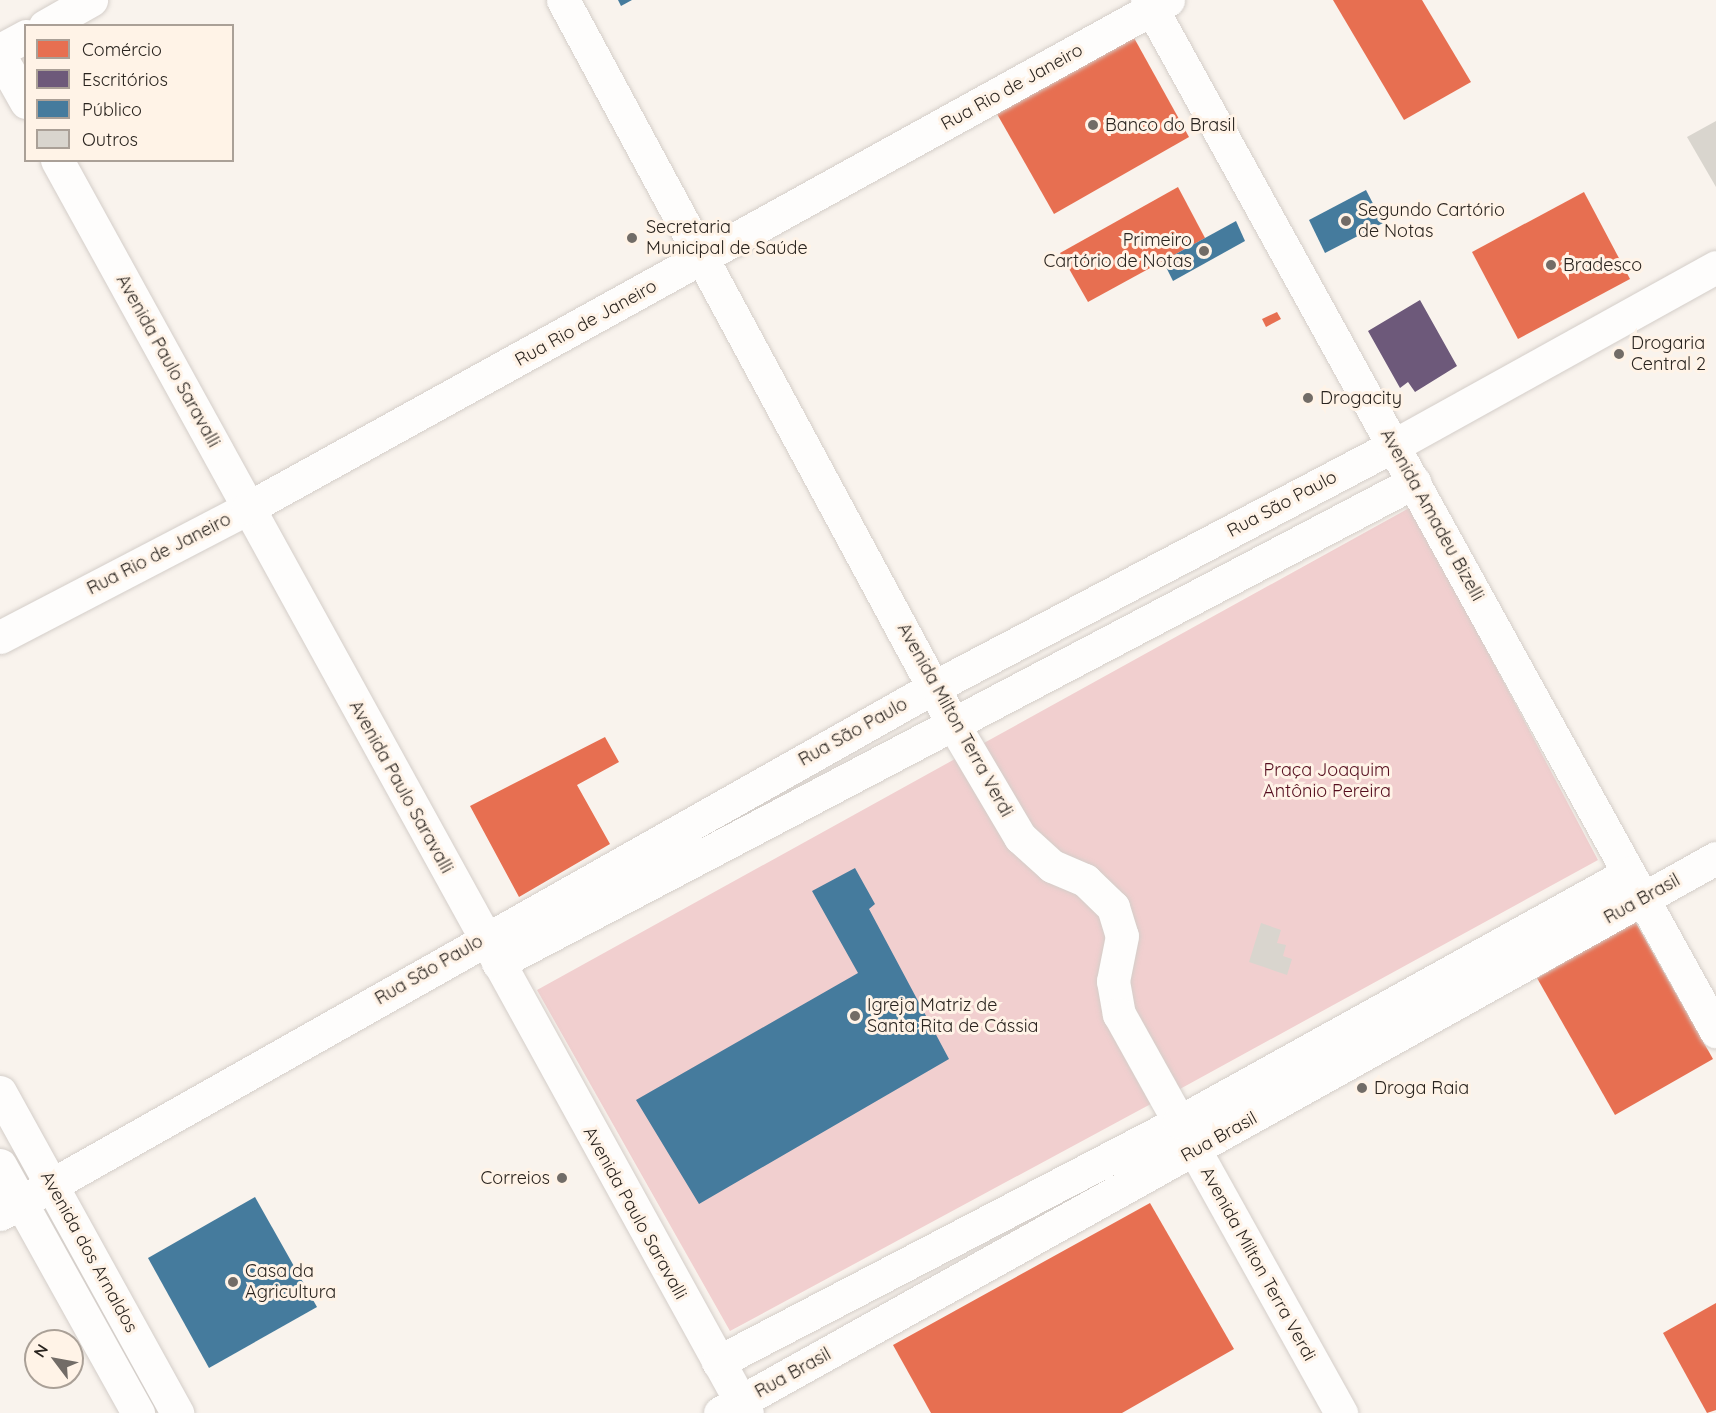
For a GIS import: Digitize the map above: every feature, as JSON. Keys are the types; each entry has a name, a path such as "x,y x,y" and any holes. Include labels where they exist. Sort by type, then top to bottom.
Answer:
{"street":[{"path":"49,24 91,0"},
{"name":"Avenida Milton Terra Verdi","path":"563,0 936,686 952,722 1020,837 1052,866 1085,880 1113,907 1122,936 1113,981 1119,1014 1341,1413"},
{"name":"Rua Rio de Janeiro","path":"0,637 248,508 702,259 1156,3"},
{"name":"Avenida Amadeu Bizelli","path":"1156,3 1393,446 1716,1031"},
{"path":"0,50 24,37"},
{"path":"0,56 24,98"},
{"name":"Avenida Paulo Saravalli","path":"58,162 718,1362 736,1409"},
{"name":"Rua São Paulo","path":"491,951 936,686 1393,446 1716,267"},
{"name":"Rua São Paulo","path":"10,1208 491,951 952,722 1414,482"},
{"name":"Rua Brasil","path":"718,1362 1636,885 1716,858"},
{"name":"Rua Brasil","path":"736,1409 1195,1151 1636,885"},
{"name":"Avenida dos Arnaldos","path":"0,1092 177,1413"},
{"name":"Avenida dos Arnaldos","path":"0,1165 10,1208 138,1413"}],"green space":[{"name":"Praça Joaquim Antônio Pereira","path":"1411,507 1598,860 1169,1095 1123,1013 1126,936 1053,863 973,749"},
{"path":"964,754 1109,912 1108,979 1160,1099 730,1331 537,990"}],"building: Comércio":[{"path":"1333,0 1422,0 1471,82 1404,120"},
{"name":"Banco do Brasil","path":"1133,36 1189,137 1054,214 997,114"},
{"path":"1178,187 1205,238 1088,302 1060,253"},
{"name":"Bradesco","path":"1584,192 1630,279 1518,339 1472,252"},
{"path":"1277,312 1281,319 1266,327 1262,319"},
{"path":"605,737 619,762 577,785 610,844 519,897 470,806"},
{"path":"1635,921 1713,1059 1615,1115 1537,978"},
{"path":"1150,1203 1234,1349 1122,1413 931,1413 893,1345"},
{"path":"1716,1303 1716,1410 1707,1413 1663,1333"}],"building: Escritórios":[{"path":"1420,300 1457,366 1415,392 1408,382 1400,388 1368,331"}],"building: Público":[{"path":"618,0 632,0 621,6"},
{"name":"Segundo Cartório de Notas","path":"1366,190 1383,223 1325,253 1309,220"},
{"name":"Primeiro Cartório de Notas","path":"1236,221 1245,241 1173,281 1163,261"},
{"name":"Igreja Matriz de Santa Rita de Cássia","path":"855,868 875,904 869,909 949,1059 699,1204 636,1100 858,973 812,891"},
{"name":"Casa da Agricultura","path":"255,1197 317,1307 209,1368 148,1258"}],"building: Outros":[{"path":"1716,121 1716,187 1687,137"},
{"path":"1261,923 1281,930 1277,943 1286,945 1283,956 1292,959 1287,975 1249,962"}],"place":[{"name":"Banco do Brasil","path":"1093,125"},
{"name":"Segundo Cartório de Notas","path":"1346,221"},
{"name":"Secretaria Municipal de Saúde","path":"632,238"},
{"name":"Primeiro Cartório de Notas","path":"1204,251"},
{"name":"Bradesco","path":"1551,265"},
{"name":"Drogaria Central 2","path":"1619,354"},
{"name":"Drogacity","path":"1308,398"},
{"name":"Igreja Matriz de Santa Rita de Cássia","path":"855,1016"},
{"name":"Droga Raia","path":"1362,1088"},
{"name":"Correios","path":"562,1178"},
{"name":"Casa da Agricultura","path":"233,1282"}]}
